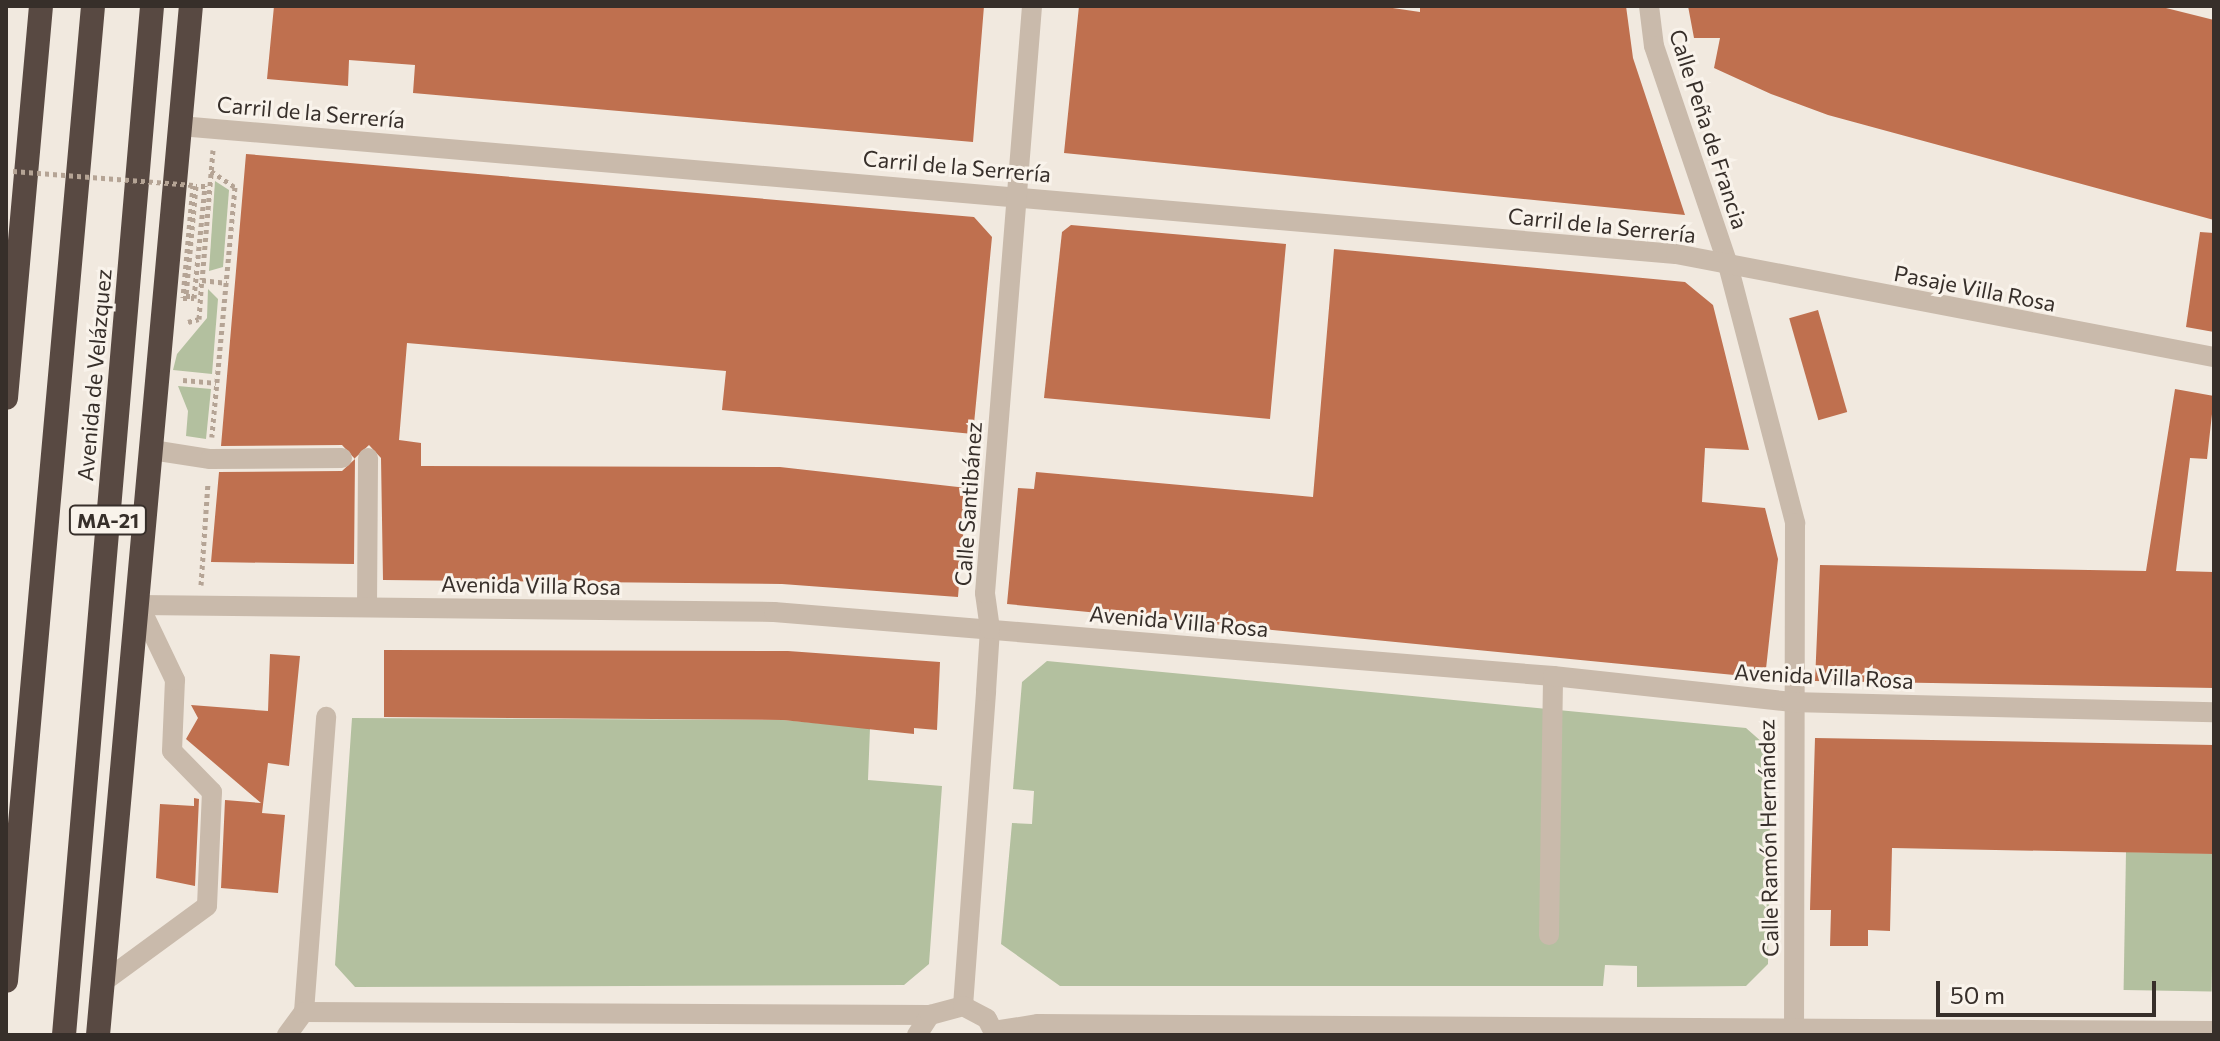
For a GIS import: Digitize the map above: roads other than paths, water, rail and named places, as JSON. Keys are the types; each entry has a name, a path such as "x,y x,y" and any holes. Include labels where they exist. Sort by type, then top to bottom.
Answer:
{"highway":[{"path":"6,398 41,6"},
{"name":"Avenida de Velázquez","path":"6,981 93,6"},
{"name":"Avenida de Velázquez","path":"64,1035 152,6"},
{"path":"99,1034 191,6"}],"street":[{"name":"Calle Santibánez","path":"963,1006 990,629 985,593 1032,6"},
{"name":"Calle Peña de Francia","path":"1649,6 1654,46 1728,265"},
{"name":"Carril de la Serrería","path":"180,126 1016,195 1676,254 1728,265"},
{"name":"Pasaje Villa Rosa","path":"1728,265 2214,357"},
{"name":"Calle Ramón Hernández","path":"1728,265 1795,523 1791,702 1794,1030"},
{"path":"152,450 210,459 342,458"},
{"path":"367,607 368,458"},
{"path":"106,980 207,906 212,792 172,751 175,680 139,605"},
{"name":"Avenida Villa Rosa","path":"139,605 774,612 1553,676 1791,702 2214,712"},
{"path":"1549,935 1553,676"},
{"path":"287,1035 304,1012 326,717"},
{"path":"304,1012 930,1015 963,1006 987,1019 994,1033 1038,1024 2214,1031"},
{"path":"917,1035 930,1015"}]}
